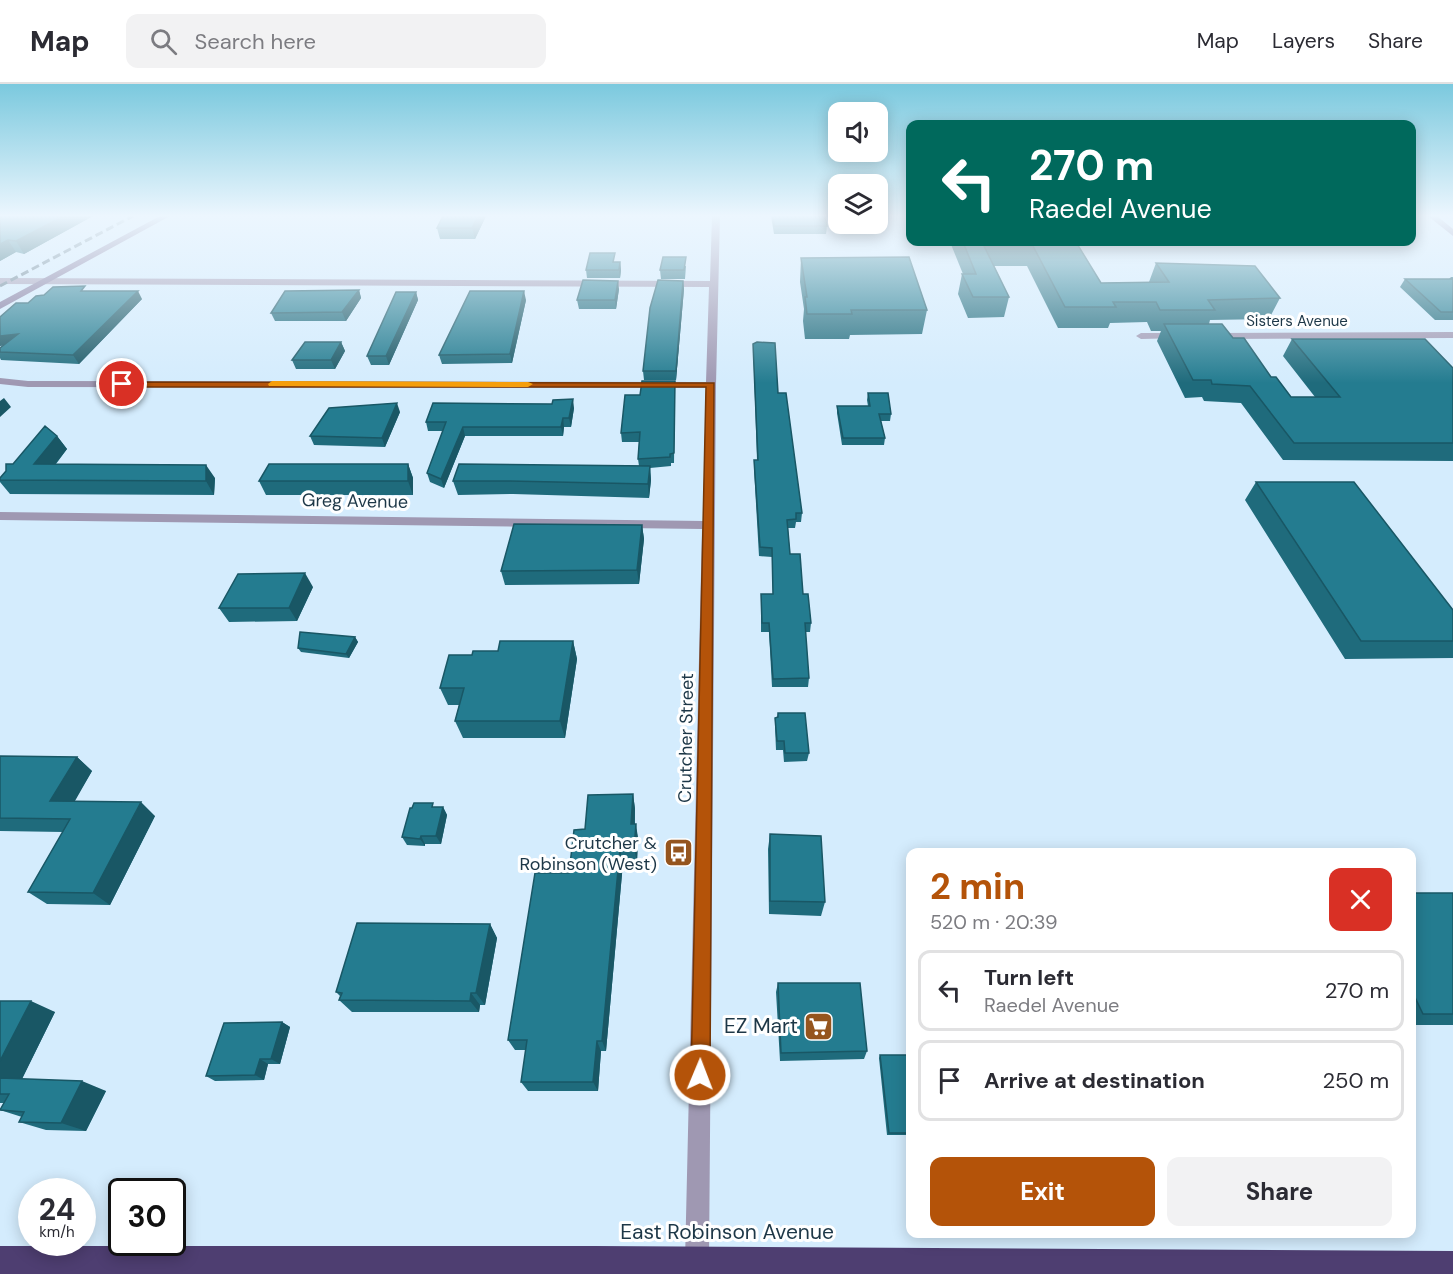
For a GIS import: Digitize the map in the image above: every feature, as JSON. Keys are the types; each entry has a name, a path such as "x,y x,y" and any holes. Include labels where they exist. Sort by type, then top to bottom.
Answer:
{"highway":[{"name":"East Robinson Avenue","path":"0,1260 1453,1265"}],"street":[{"path":"0,306 66,272"},
{"name":"Crutcher Street","path":"697,1261 711,385 715,272"},
{"path":"0,281 715,284"},
{"name":"Sisters Avenue","path":"1141,336 1453,336"},
{"path":"0,381 28,384 711,385"},
{"name":"Greg Avenue","path":"0,516 709,525"}],"building":[{"path":"803,272 914,272 927,310 851,310 852,314 807,314 805,297 807,297"},
{"path":"975,272 997,272 1009,297 973,297 962,274 976,274"},
{"path":"1046,272 1094,272 1101,283 1169,282 1162,272 1259,272 1280,298 1208,300 1215,310 1160,310 1156,302 1113,302 1116,307 1065,307"},
{"path":"1405,279 1453,279 1453,312 1441,312"},
{"path":"583,280 618,281 615,300 577,300"},
{"path":"658,280 683,281 676,371 643,371 650,308"},
{"path":"85,286 81,291 138,291 73,355 0,352 0,348 18,334 0,336 0,317 16,303 28,303 36,296 44,295 53,287"},
{"path":"359,290 342,312 271,313 285,291"},
{"path":"470,291 524,291 510,354 439,355"},
{"path":"396,292 416,292 386,356 367,356"},
{"path":"1164,324 1222,324 1233,338 1244,338 1271,377 1276,377 1291,397 1340,397 1292,339 1425,339 1453,368 1453,443 1294,443 1250,386 1212,384 1211,380 1193,380"},
{"path":"305,342 341,342 331,360 292,360"},
{"path":"757,342 775,343 778,393 786,393 802,513 796,513 796,519 787,520 790,554 800,554 803,594 808,594 811,623 805,623 809,678 773,679 769,623 762,623 761,594 773,594 772,548 760,547 754,460 758,460 753,344"},
{"path":"642,381 675,381 674,453 670,454 670,457 638,459 640,432 621,433 625,395 640,395"},
{"path":"868,393 888,393 891,414 879,414 885,438 843,438 837,406 870,406"},
{"path":"573,399 569,418 563,418 561,427 463,427 441,479 427,473 446,422 426,422 433,403 552,404 553,400"},
{"path":"397,403 382,438 310,436 329,408"},
{"path":"45,426 57,436 34,464 206,465 206,481 0,480 6,471 6,464 13,464"},
{"path":"269,464 408,464 408,481 259,481"},
{"path":"459,464 650,466 648,484 453,481"},
{"path":"1256,482 1354,482 1453,610 1453,641 1361,641"},
{"path":"514,524 642,525 637,570 501,571"},
{"path":"305,573 289,608 219,608 238,574"},
{"path":"300,632 355,637 346,654 298,648"},
{"path":"500,641 573,641 560,721 455,721 464,688 440,688 449,655 472,655 473,651 498,651"},
{"path":"778,713 805,713 809,753 785,753 784,741 777,741 775,718 778,717"},
{"path":"0,756 77,757 50,801 141,802 93,893 28,892 70,819 0,818"},
{"path":"633,794 631,824 636,824 634,848 620,849 602,1041 597,1041 593,1082 521,1082 527,1040 508,1040 535,873 569,873 574,830 585,829 588,795"},
{"path":"414,803 433,803 432,807 443,807 436,836 421,836 420,839 402,837 410,808"},
{"path":"770,834 821,836 825,902 770,901"},
{"path":"1416,893 1453,893 1453,1014 1423,1014 1416,999"},
{"path":"357,923 490,924 476,993 471,993 470,1001 339,1000 342,993 336,992"},
{"name":"EZ Mart","path":"778,983 860,983 867,1051 781,1053"},
{"path":"0,1001 31,1001 0,1061"},
{"path":"282,1022 271,1059 260,1059 255,1075 206,1076 224,1023"},
{"path":"880,1055 906,1055 906,1133 889,1133"},
{"path":"0,1078 82,1081 61,1123 19,1122 24,1112 0,1110 9,1094 0,1094"}],"railway":[{"path":"0,286 27,272"}],"slow traffic":[{"path":"272,384 528,384"}],"place":[{"name":"Crutcher & Robinson (West)","path":"678,853"},
{"name":"EZ Mart","path":"819,1026"}],"route":[{"path":"122,384 711,385 700,1075"}]}
